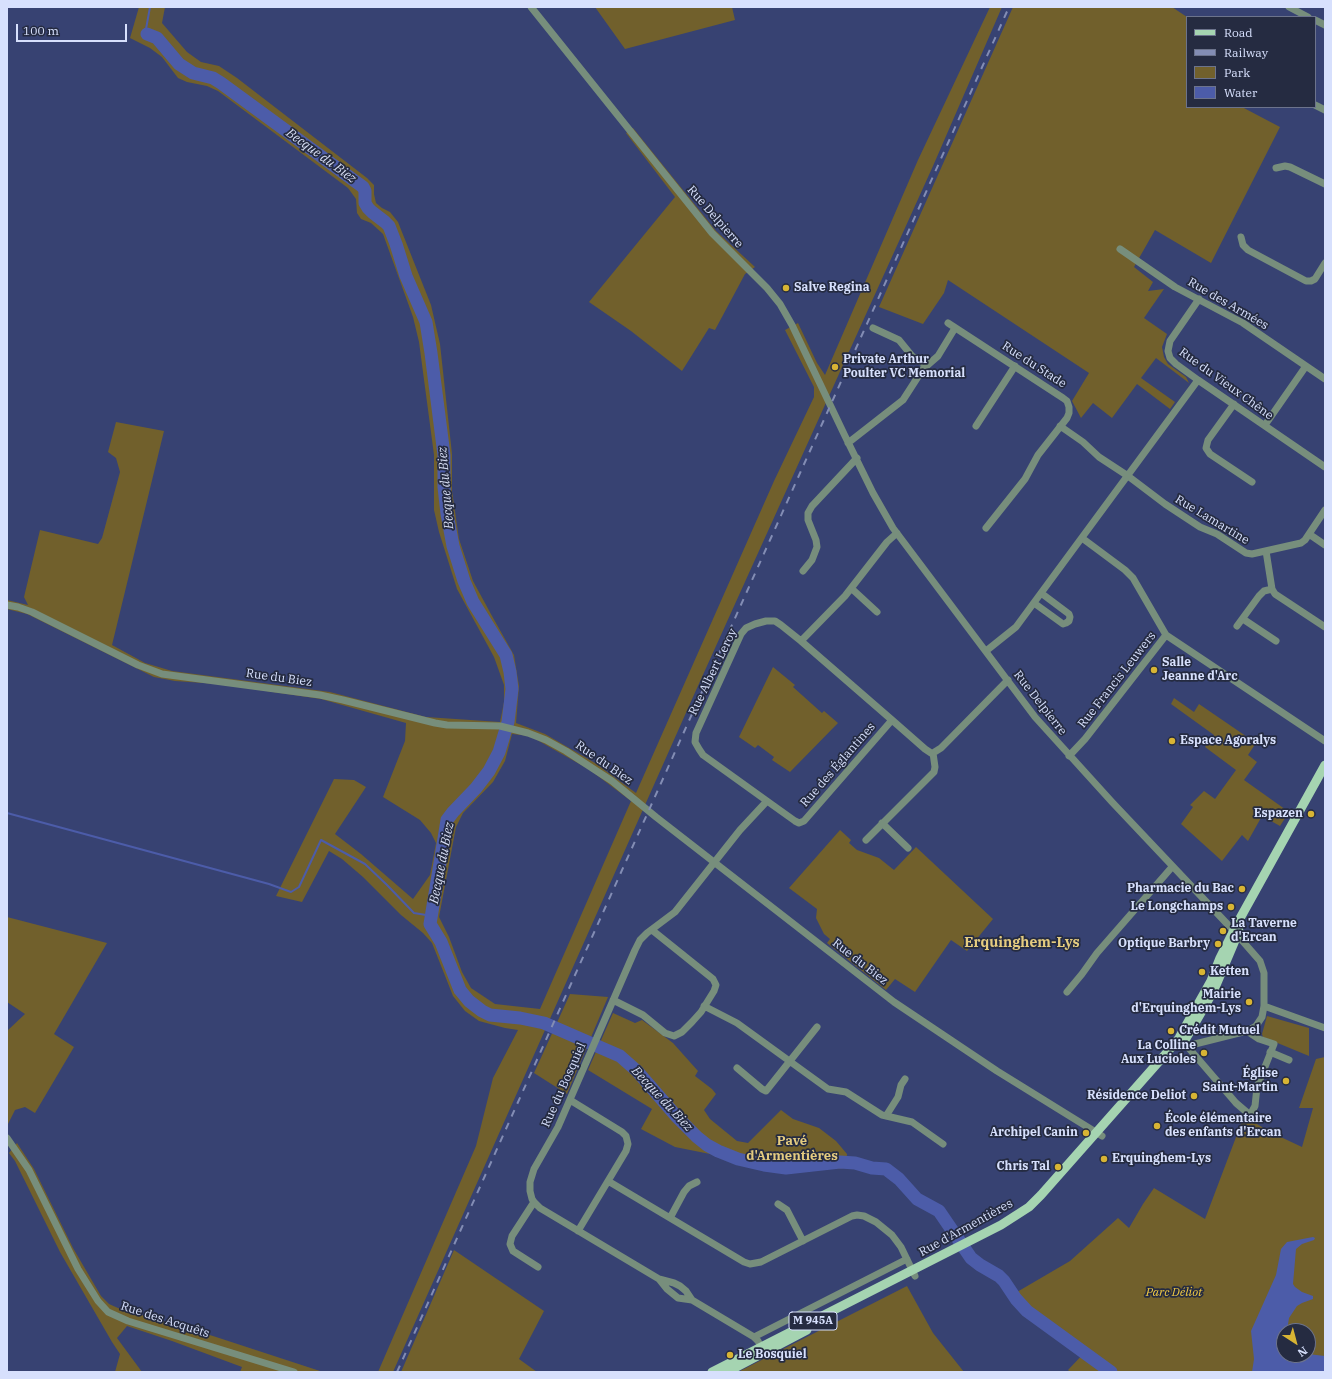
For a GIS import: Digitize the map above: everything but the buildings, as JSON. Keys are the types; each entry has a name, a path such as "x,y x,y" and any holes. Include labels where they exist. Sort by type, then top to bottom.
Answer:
{"main road":[{"name":"M 945A","path":"1183,1042 1211,981 1218,961 1235,933 1257,888 1325,765"},
{"name":"Rue d'Armentières","path":"712,1372 796,1337 914,1273 1009,1227 1033,1210 1052,1192 1100,1134 1183,1042"},
{"name":"Rue d'Armentières","path":"727,1372 763,1350"}],"street":[{"name":"Rue Delpierre","path":"531,7 708,228 719,241 767,288 780,304 792,325 875,497 897,533 1038,722 1235,933 1262,965 1264,973 1264,1006"},
{"path":"1289,7 1306,16"},
{"path":"1316,20 1325,25"},
{"path":"1316,106 1325,110"},
{"path":"1276,168 1285,166 1290,167 1325,184"},
{"path":"1241,237 1243,245 1248,250 1306,281 1315,278 1325,263"},
{"name":"Rue des Armées","path":"1120,249 1171,284 1243,323 1325,379"},
{"name":"Rue du Vieux Chêne","path":"1199,299 1172,337 1168,347 1169,354 1173,361 1198,380 1325,467"},
{"name":"Rue du Stade","path":"948,323 1015,366 1065,400 1068,404 1069,413 1067,418 1038,455 1025,479 986,528"},
{"path":"873,328 899,340 912,356 926,365"},
{"path":"848,443 903,400 926,365 938,356 955,328"},
{"path":"976,426 1015,366"},
{"path":"1265,425 1306,366"},
{"path":"986,651 1013,630 1198,380"},
{"path":"1234,404 1208,440 1206,448 1210,454 1252,482"},
{"path":"1060,426 1083,442 1105,461 1128,476"},
{"path":"803,571 812,560 817,547 816,540 808,520 808,513 812,506 856,458"},
{"name":"Rue Lamartine","path":"1128,476 1200,528 1214,532 1246,553 1252,554 1303,542 1324,513"},
{"path":"801,641 851,588 887,542 897,533"},
{"path":"1309,534 1325,545"},
{"path":"1082,538 1125,570 1133,578 1166,635 1325,741"},
{"path":"1266,551 1274,594 1325,627"},
{"path":"851,588 877,612"},
{"path":"1238,626 1259,596 1264,591 1272,589"},
{"path":"1034,603 1063,624 1069,621 1070,617 1068,612 1041,593"},
{"name":"Rue du Biez","path":"7,605 28,611 138,665 162,674 320,695 434,723 513,728 546,740 597,770 623,789 656,817 894,1002 997,1071 1100,1134"},
{"path":"1243,619 1276,641"},
{"name":"Rue Albert Leroy","path":"767,801 703,755 696,746 695,736 743,631 756,624 766,621 775,621 801,641"},
{"name":"Rue Francis Leuwers","path":"1069,756 1085,740 1166,635"},
{"name":"Rue des Églantines","path":"767,801 795,821 799,823 804,821 892,720 801,641"},
{"path":"933,753 941,748 1008,680"},
{"path":"892,720 925,749 933,753"},
{"path":"866,840 934,772 935,767 933,753"},
{"path":"714,862 740,830 767,801"},
{"path":"882,823 908,848"},
{"name":"Rue du Bosquiel","path":"534,1202 530,1191 530,1177 555,1134 637,945 643,936 675,912 714,862"},
{"path":"1067,992 1085,971 1097,953 1172,867"},
{"path":"613,1000 643,1015 665,1033 674,1036 686,1029 714,991 716,985 715,981 652,930"},
{"path":"704,1006 737,1023 828,1089 846,1092 875,1112 912,1122 943,1144"},
{"path":"1183,1042 1247,1031 1256,1026 1260,1021 1264,1006 1325,1028"},
{"path":"737,1068 765,1091 770,1088 817,1027"},
{"path":"1183,1042 1236,1103 1250,1115 1255,1106 1257,1087 1274,1044 1247,1031"},
{"path":"1270,1052 1289,1060"},
{"path":"886,1116 898,1097 901,1085 905,1079"},
{"path":"570,1100 622,1132 626,1136 628,1144 626,1151 578,1231"},
{"name":"Rue des Acquêts","path":"7,1138 26,1165 78,1269 95,1297 108,1312 128,1321 294,1372"},
{"path":"608,1181 744,1262 750,1264 761,1262 852,1216 861,1215 872,1219 889,1232 898,1242 914,1273"},
{"path":"670,1218 684,1192 689,1186 697,1182"},
{"path":"538,1267 513,1251 510,1244 512,1236 534,1202 540,1208 659,1279 680,1286 686,1291 692,1300"},
{"path":"778,1204 787,1210 803,1241"},
{"name":"Rue d'Armentières","path":"754,1337 907,1259"},
{"path":"659,1279 671,1293 678,1298 692,1300 754,1337 763,1350"}],"green space":[{"path":"139,7 165,7 162,23 187,52 201,62 219,66 237,78 367,178 374,185 376,203 390,212 398,222 431,305 440,344 452,454 452,491 459,539 473,581 514,655 519,686 516,723 545,734 595,763 636,793 774,481 814,397 814,387 785,330 798,323 817,363 825,375 918,160 990,7 1002,7 933,166 697,688 393,1372 378,1372 476,1146 493,1078 518,1030 479,1021 465,1011 453,996 432,943 363,877 342,859 329,851 302,902 276,896 334,779 354,780 366,787 335,834 361,854 413,899 430,875 436,843 431,833 420,820 383,797 405,741 406,723 321,699 218,684 175,681 154,677 27,614 7,609 7,600 28,605 24,597 40,530 98,544 102,538 120,472 116,458 108,452 116,422 164,431 112,645 145,663 172,671 330,692 426,717 500,722 504,702 504,685 494,657 457,589 439,532 434,510 434,455 419,342 413,317 383,234 371,223 361,219 357,213 356,199 348,188 218,91 207,86 187,82 178,78 162,57 150,48 130,38","holes":["512,734 530,736 590,770 631,801 540,1009 495,1004 471,988 462,972 449,937 439,917 456,827 463,813 493,782 505,761"]},
{"path":"595,7 732,7 735,20 625,49"},
{"path":"1013,7 1172,7 1186,16 1186,108 1244,108 1280,127 1211,263 1155,230 1134,267 1153,282 1148,291 1164,289 1144,318 1167,334 1162,347 1164,357 1168,364 1186,377 1189,383 1156,358 1141,378 1175,402 1170,409 1137,384 1112,418 1093,403 1081,418 1072,401 1089,373 948,280 944,293 923,324 879,307"},
{"path":"633,128 716,231 755,267 745,274 715,330 709,328 682,371 631,331 589,302 675,197 626,133"},
{"path":"773,667 795,685 793,687 822,713 824,711 838,723 790,772 772,760 774,757 758,745 755,748 739,737"},
{"path":"1174,698 1194,712 1199,704 1256,743 1248,755 1257,762 1244,780 1289,812 1280,826 1262,816 1248,841 1242,835 1222,861 1181,824 1193,807 1190,805 1204,791 1215,799 1236,770 1205,747 1214,735 1171,704"},
{"path":"840,830 851,840 849,843 857,850 879,858 894,870 916,847 993,919 967,951 951,940 915,992 895,979 886,990 827,943 830,939 824,934 816,918 817,909 789,888"},
{"path":"7,917 107,943 54,1034 74,1047 35,1113 25,1107 15,1110 7,1126 7,1031 25,1014 7,1002"},
{"path":"570,994 608,997 567,1094 534,1073"},
{"path":"613,1013 635,1023 642,1020 673,1043 698,1071 695,1076 716,1094 704,1110 710,1119 737,1141 748,1143 781,1110 793,1119 819,1128 836,1141 847,1154 846,1168 792,1171 779,1170 675,1147 641,1129 652,1109 588,1070"},
{"path":"1267,1016 1309,1028 1309,1056 1263,1037 1262,1034"},
{"name":"Parc Déliot","path":"1325,1057 1325,1372 1070,1372 1068,1370 1086,1351 1026,1306 1017,1292 1070,1261 1118,1218 1129,1228 1154,1188 1205,1219 1244,1116 1270,1132 1302,1147 1313,1108 1299,1108 1316,1059"},
{"path":"17,1143 34,1169 73,1248 101,1296 109,1304 323,1372 240,1372 242,1367 127,1326 117,1338 142,1372 115,1372 120,1354 60,1252 15,1161 9,1153"},
{"path":"454,1250 544,1311 519,1359 537,1372 401,1372"},
{"path":"907,1286 933,1333 964,1372 738,1372"}],"water":[{"path":"1313,1237 1315,1238 1314,1240 1302,1244 1296,1249 1293,1284 1302,1292 1313,1296 1313,1299 1297,1306 1289,1318 1288,1323 1276,1323 1276,1363 1316,1363 1316,1355 1325,1356 1325,1372 1252,1372 1254,1359 1251,1331 1276,1275 1281,1249 1287,1242"}],"waterway":[{"name":"Becque du Biez","path":"147,34 146,29 150,7"},
{"name":"Becque du Biez","path":"147,34 157,38 179,64 193,73 213,78 221,83 363,187 365,191 365,203 368,208 389,226 406,276 426,322 444,455 444,487 447,514 453,546 464,581 473,602 506,655 512,689 508,722 499,752 489,771 447,820 430,924 441,942 460,990 469,1001 490,1015 520,1018 544,1023 620,1056 637,1071 677,1117 697,1137 718,1151 738,1159 786,1168 840,1162 855,1163 872,1168 886,1169 899,1179 917,1199 939,1211 971,1258 999,1276 1027,1311 1111,1372"},
{"path":"7,813 269,884 291,892 299,887 321,840 365,864 414,913 432,916"}],"railway":[{"path":"397,1372 1009,7"}],"place":[{"name":"Salve Regina","path":"786,288"},
{"name":"Private Arthur Poulter VC Memorial","path":"835,367"},
{"name":"Salle Jeanne d'Arc","path":"1154,670"},
{"name":"Espace Agoralys","path":"1172,741"},
{"name":"Espazen","path":"1311,814"},
{"name":"Pharmacie du Bac","path":"1242,889"},
{"name":"Le Longchamps","path":"1231,907"},
{"name":"La Taverne d'Ercan","path":"1223,931"},
{"name":"Optique Barbry","path":"1218,944"},
{"name":"Ketten","path":"1202,972"},
{"name":"Mairie d'Erquinghem-Lys","path":"1249,1002"},
{"name":"Crédit Mutuel","path":"1171,1031"},
{"name":"La Colline Aux Lucioles","path":"1204,1053"},
{"name":"Église Saint-Martin","path":"1286,1081"},
{"name":"Résidence Deliot","path":"1194,1096"},
{"name":"École élémentaire des enfants d'Ercan","path":"1157,1126"},
{"name":"Archipel Canin","path":"1086,1133"},
{"name":"Erquinghem-Lys","path":"1104,1159"},
{"name":"Chris Tal","path":"1058,1167"},
{"name":"Le Bosquiel","path":"730,1355"}],"district":[{"name":"Erquinghem-Lys","path":"1022,943"},
{"name":"Pavé d'Armentières","path":"792,1148"}]}
